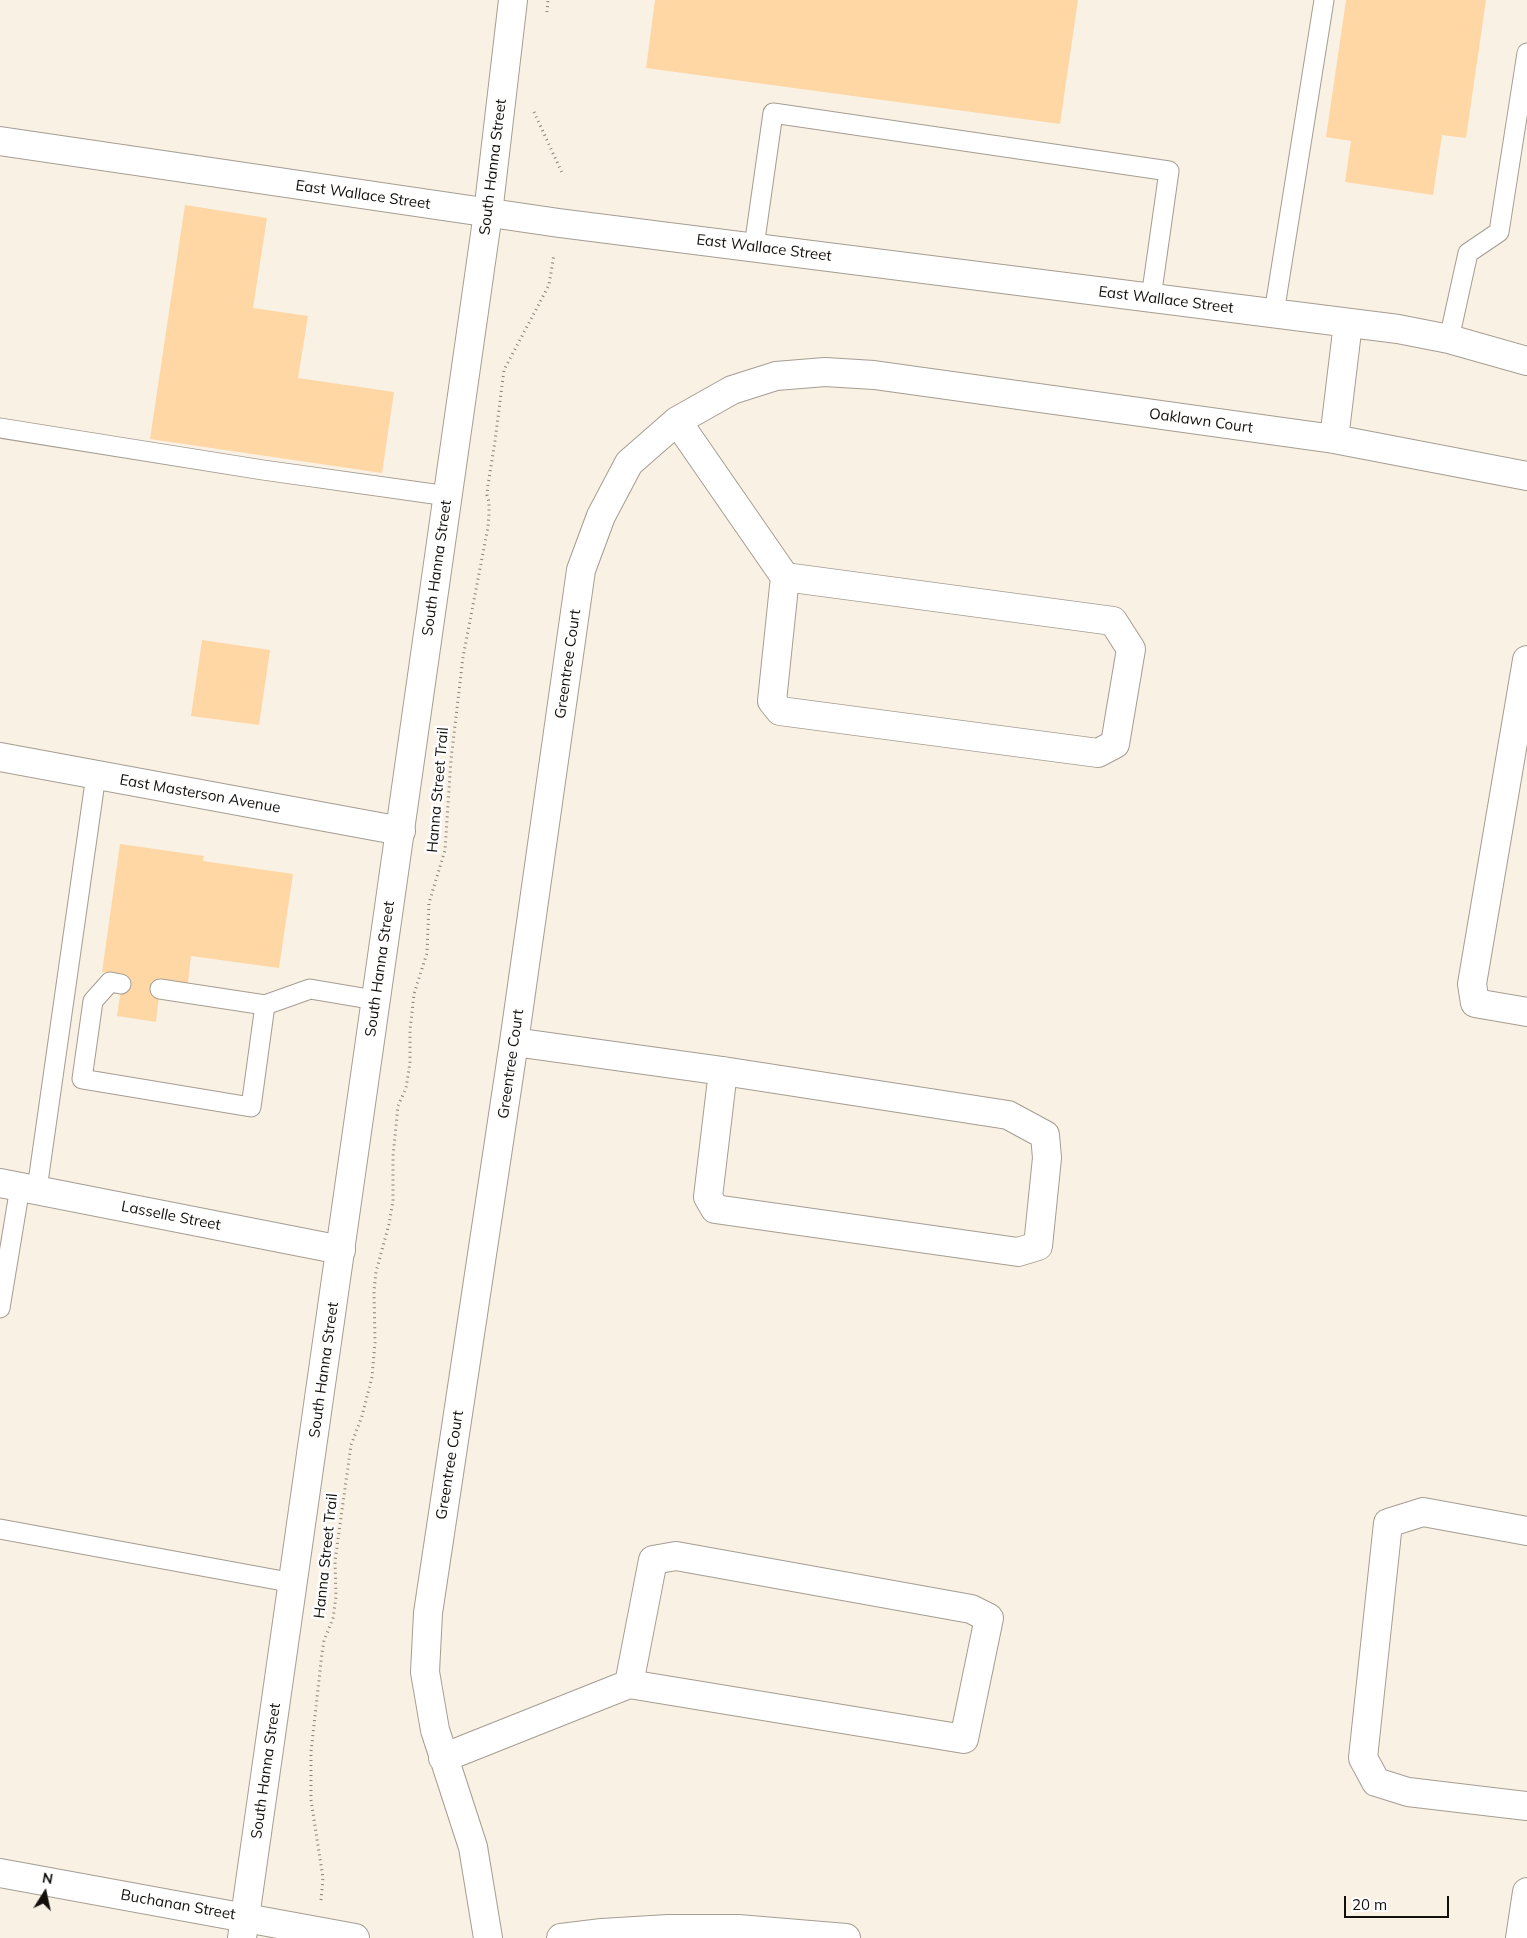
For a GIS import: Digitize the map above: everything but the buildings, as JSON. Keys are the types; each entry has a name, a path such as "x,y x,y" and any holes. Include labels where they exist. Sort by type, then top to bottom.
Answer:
{"street":[{"name":"South Hanna Street","path":"244,1928 488,213 513,0"},
{"name":"East Wallace Street","path":"0,141 488,213 1398,329 1449,339 1527,360"},
{"path":"1334,439 1348,323"},
{"name":"Greentree Court","path":"488,1938 473,1847 434,1730 425,1672 428,1614 514,1042 581,570 600,516 629,463 677,421 732,390 776,376 825,372 874,375"},
{"name":"Oaklawn Court","path":"874,375 1334,439 1527,476"},
{"path":"677,421 784,577 772,701 780,711 1098,753 1114,744 1131,649 1113,622 784,577"},
{"path":"1527,660 1517,775 1472,984 1475,1002 1527,1012"},
{"name":"East Masterson Avenue","path":"0,757 401,831"},
{"path":"514,1042 724,1071 1008,1115 1045,1135 1047,1158 1038,1246 1018,1252 715,1209 708,1197 724,1071"},
{"name":"Lasselle Street","path":"19,1186 341,1250"},
{"path":"1527,1531 1423,1512 1388,1523 1363,1758 1376,1782 1408,1792 1527,1806"},
{"path":"443,1758 629,1684 964,1739 989,1618 972,1609 676,1556 652,1560 629,1684"},
{"name":"Buchanan Street","path":"0,1873 244,1928 316,1931 355,1938"},
{"path":"1520,1938 1527,1892"},
{"path":"561,1938 602,1933 666,1933 738,1929 846,1938"}],"lane":[{"path":"1274,313 1324,0"},
{"path":"1449,339 1468,252 1499,232 1527,53"},
{"path":"754,247 773,114 1169,171 1151,298"},
{"path":"0,428 263,470 448,496"},
{"path":"0,1308 19,1186 96,775"},
{"path":"122,984 110,982 93,1001 82,1080 250,1107 265,1005"},
{"path":"160,989 265,1005 310,989 375,1000"},
{"path":"0,1530 294,1583"}],"path":[{"path":"546,19 548,0"},
{"path":"535,104 534,114 563,175"},
{"name":"Hanna Street Trail","path":"316,1931 323,1878 311,1800 311,1752 322,1653 333,1618 336,1597 335,1561 351,1445 362,1416 372,1377 375,1281 393,1201 393,1156 398,1106 406,1088 410,1063 410,1030 414,994 427,953 429,903 445,850 451,760 463,657 488,527 488,485 504,370 549,285 555,251"}]}
